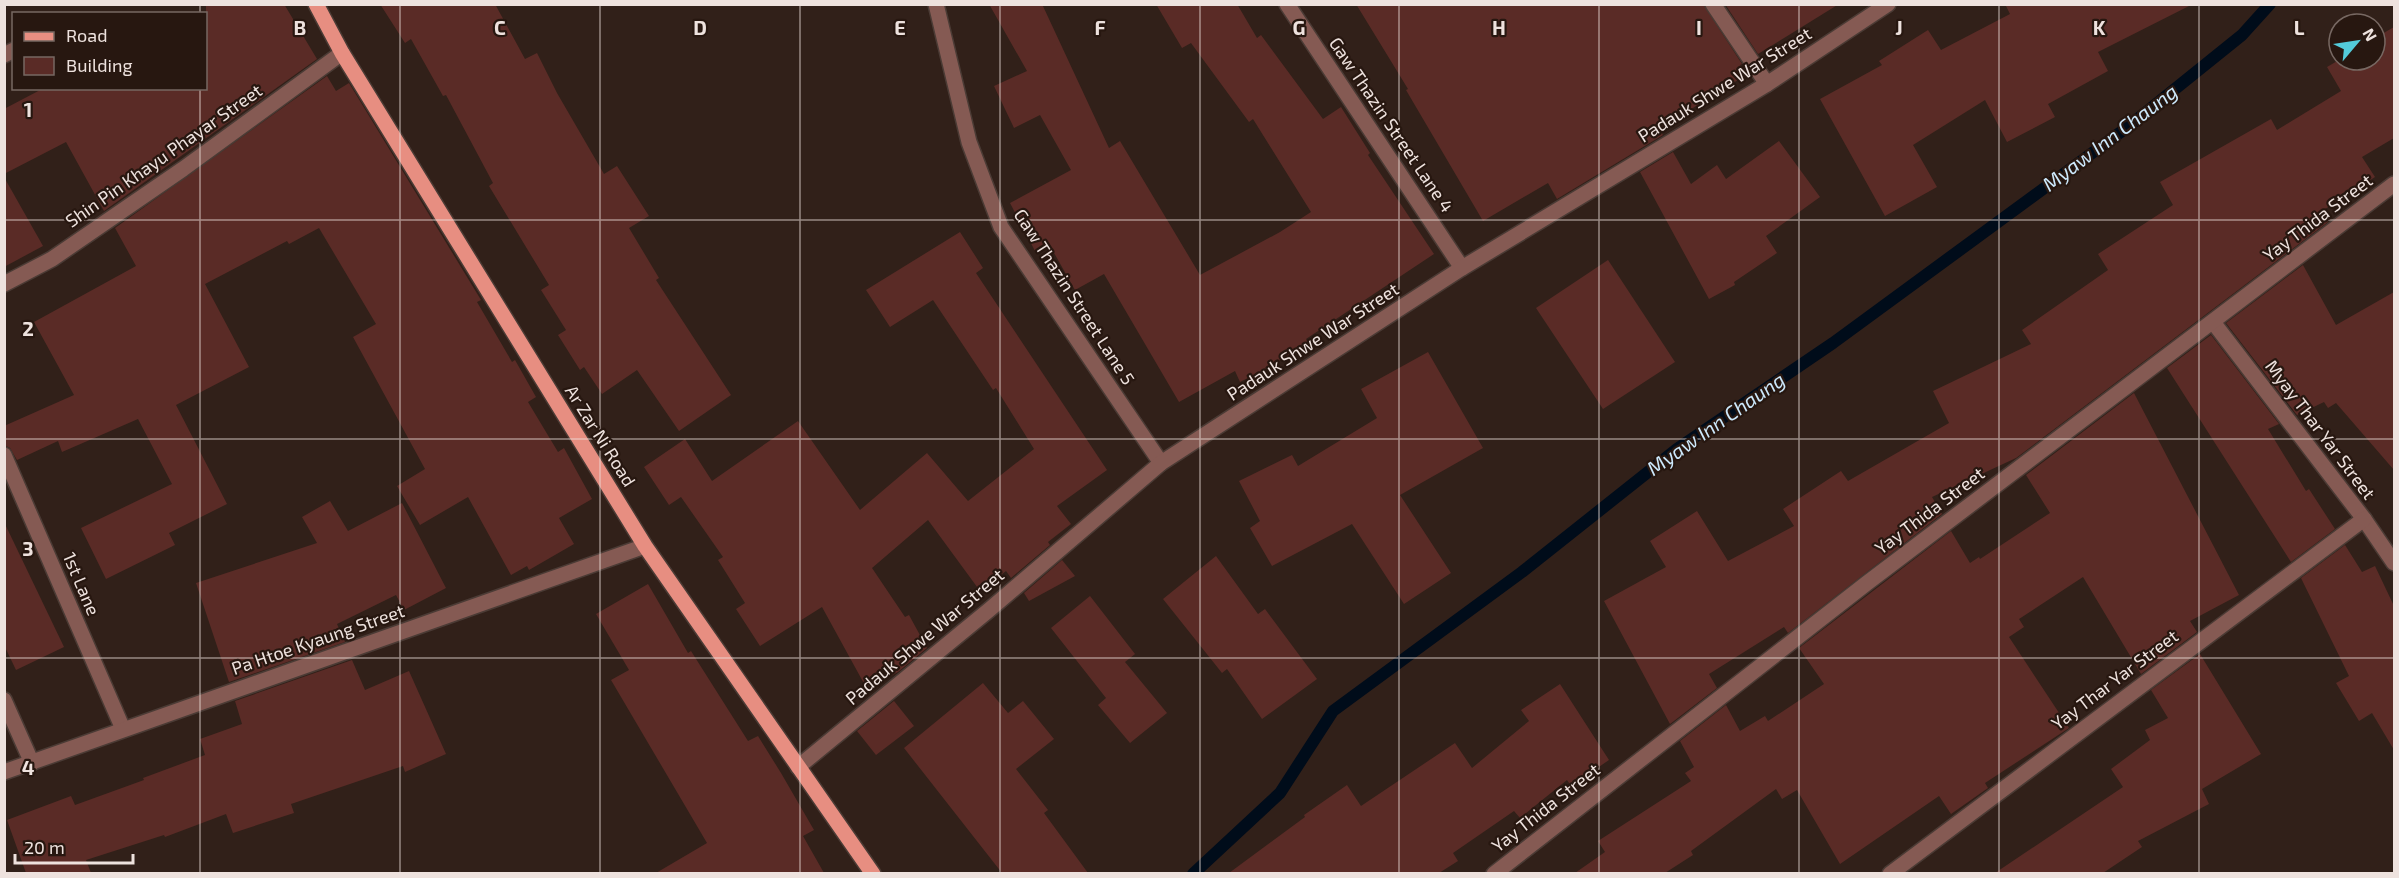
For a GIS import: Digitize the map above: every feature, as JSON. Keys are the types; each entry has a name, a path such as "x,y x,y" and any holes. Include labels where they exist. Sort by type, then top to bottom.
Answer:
{"main road":[{"name":"Ar Zar Ni Road","path":"316,4 342,53 645,546 873,873"}],"street":[{"name":"Gaw Thazin Street Lane 5","path":"936,4 969,142 1001,226 1161,463"},
{"name":"Gaw Thazin Street Lane 4","path":"1287,4 1462,268"},
{"path":"1713,4 1767,84"},
{"name":"Padauk Shwe War Street","path":"798,767 989,610 1161,463 1462,268 1767,84 1888,4"},
{"name":"Shin Pin Khayu Phayar Street","path":"4,284 52,259 183,169 342,53"},
{"name":"Yay Thida Street","path":"1494,873 1867,583 2394,184"},
{"name":"Myay Thar Yar Street","path":"2213,322 2364,519 2394,562"},
{"name":"1st Lane","path":"4,455 123,729"},
{"name":"Yay Thar Yar Street","path":"1890,873 2364,519"},
{"name":"Pa Htoe Kyaung Street","path":"4,772 645,546"},
{"path":"4,700 32,763"}],"building":[{"path":"206,4 284,4 317,59 104,211 66,142 4,174 4,109 40,90 207,90"},
{"path":"380,4 495,4 525,59 537,53 557,93 604,174 617,166 649,216 629,228 659,278 656,280 731,395 679,431 637,370 602,394 584,367 580,370 558,335 566,330 541,290 549,285 489,186 493,183 446,95 443,96 411,39 405,43"},
{"path":"989,4 1042,4 1109,148 1120,141 1200,275 1280,232 1311,212 1253,119 1249,122 1191,43 1182,48 1156,4 1237,4 1257,38 1261,35 1323,119 1341,107 1370,153 1368,155 1434,254 1306,339 1309,344 1274,365 1240,382 1235,371 1179,402 1104,274 1075,290 1049,244 1035,251 1010,203 1071,170 1040,115 1014,128 994,86 1027,71"},
{"path":"1356,4 1703,4 1742,64 1740,65 1746,75 1659,129 1663,135 1557,199 1548,183 1483,221 1406,90 1408,89"},
{"path":"1725,4 1839,4 1758,54"},
{"path":"2005,4 2193,4 2098,52 2108,71 2048,104 2055,117 2007,142 1985,100 1913,145 1937,187 1885,216 1820,99 1882,65 1879,61 1928,30 1941,50 2010,14"},
{"path":"2394,27 2394,138 2362,157 2375,177 2322,211 2328,222 2016,458 1932,497 1942,514 1788,633 1784,627 1709,674 1717,688 1670,724 1604,601 1666,567 1650,541 1697,511 1728,561 1794,526 1783,509 1841,471 1848,481 1949,423 1933,391 2031,344 2022,330 2108,270 2098,254 2173,205 2160,182 2271,119 2277,130 2341,91 2330,72 2387,72 2387,31"},
{"path":"327,76 336,91 349,83 481,300 477,302 512,362 515,360 536,397 528,402 558,452 564,448 592,499 559,518 574,544 529,570 527,566 511,575 468,497 420,525 397,486 425,469 353,337 376,324 319,228 289,244 287,241 205,284 249,367 176,405 227,504 169,533 175,545 106,579 81,528 172,484 138,419 62,452 58,441 17,460 10,448 4,445 4,426 74,395 34,322 136,266 115,228"},
{"path":"1779,141 1820,197 1766,236 1777,253 1734,282 1735,285 1709,299 1640,172 1673,152 1691,184 1717,165 1726,179"},
{"path":"4,177 43,246 4,267"},
{"path":"960,232 983,268 976,273 1107,470 1057,506 1071,524 1048,542 1050,545 1011,578 1006,571 980,591 928,520 872,568 905,617 909,615 927,648 898,672 867,689 822,607 760,646 736,609 745,603 718,560 723,557 681,497 669,505 644,467 685,439 712,481 798,421 860,510 927,453 968,501 1034,449 996,388 993,390 933,300 890,327 866,290"},
{"path":"1608,260 1675,362 1603,409 1536,308"},
{"path":"2303,265 2336,325 2394,292 2394,470 2336,403 2328,408 2324,402 2297,415 2226,323"},
{"path":"2211,335 2279,424 2268,429 2306,491 2309,489 2335,529 2291,562 2167,368"},
{"path":"1428,352 1483,448 1400,495 1451,573 1404,604 1352,524 1272,566 1250,528 1260,521 1239,481 1292,455 1298,466 1377,418 1361,389"},
{"path":"2134,393 2239,595 2190,621 2197,632 2141,674 2083,577 2019,619 2024,627 2009,637 2069,728 1985,783 1988,788 1951,814 1939,796 1840,864 1797,790 1782,799 1776,789 1691,851 1693,855 1665,873 1575,873 1605,852 1598,841 1691,781 1685,773 1694,767 1680,741 1726,705 1740,731 1765,716 1768,721 1824,684 1799,648 1951,531 1970,563 1979,557 1980,559 2050,513 2026,475"},
{"path":"330,501 348,531 402,503 446,588 404,610 396,595 337,624 345,642 229,682 196,583 317,543 302,517"},
{"path":"4,522 64,647 16,670 4,645"},
{"path":"2345,545 2362,572 2375,566 2394,606 2394,750 2372,713 2359,721 2336,683 2349,676 2301,578"},
{"path":"1216,556 1258,614 1265,609 1317,679 1262,719 1227,669 1222,673 1163,599"},
{"path":"1062,560 1075,576 1029,601 1024,593"},
{"path":"648,584 688,653 691,651 748,741 758,736 781,773 814,830 803,836 824,873 656,873 707,843 611,680 629,670 596,614"},
{"path":"1090,596 1135,654 1125,662 1167,713 1130,743 1098,705 1106,698 1051,628"},
{"path":"2200,654 2261,754 2202,789 2209,804 2138,841 2142,847 2103,873 1995,873 2123,787 2111,769 2150,740 2145,730 2168,718 2151,690"},
{"path":"352,660 365,690 409,671 446,754 405,772 403,766 291,804 294,813 233,833 226,814 165,837 164,835 86,860 91,873 26,873 7,820 71,796 75,805 205,755 200,739 242,724 235,701"},
{"path":"983,683 1008,713 1023,701 1054,739 1016,769 1048,810 1044,813 1088,873 1002,873 904,748"},
{"path":"1560,684 1609,760 1571,786 1567,780 1520,818 1514,811 1453,853 1458,861 1439,873 1229,873 1347,785 1361,806 1455,743 1472,768 1529,721 1521,710"},
{"path":"894,701 914,726 876,755 857,731"}],"waterway":[{"name":"Myaw Inn Chaung","path":"1193,874 1280,793 1333,711 1522,572 1677,449 1833,343 2129,126 2242,35 2270,4"}]}
